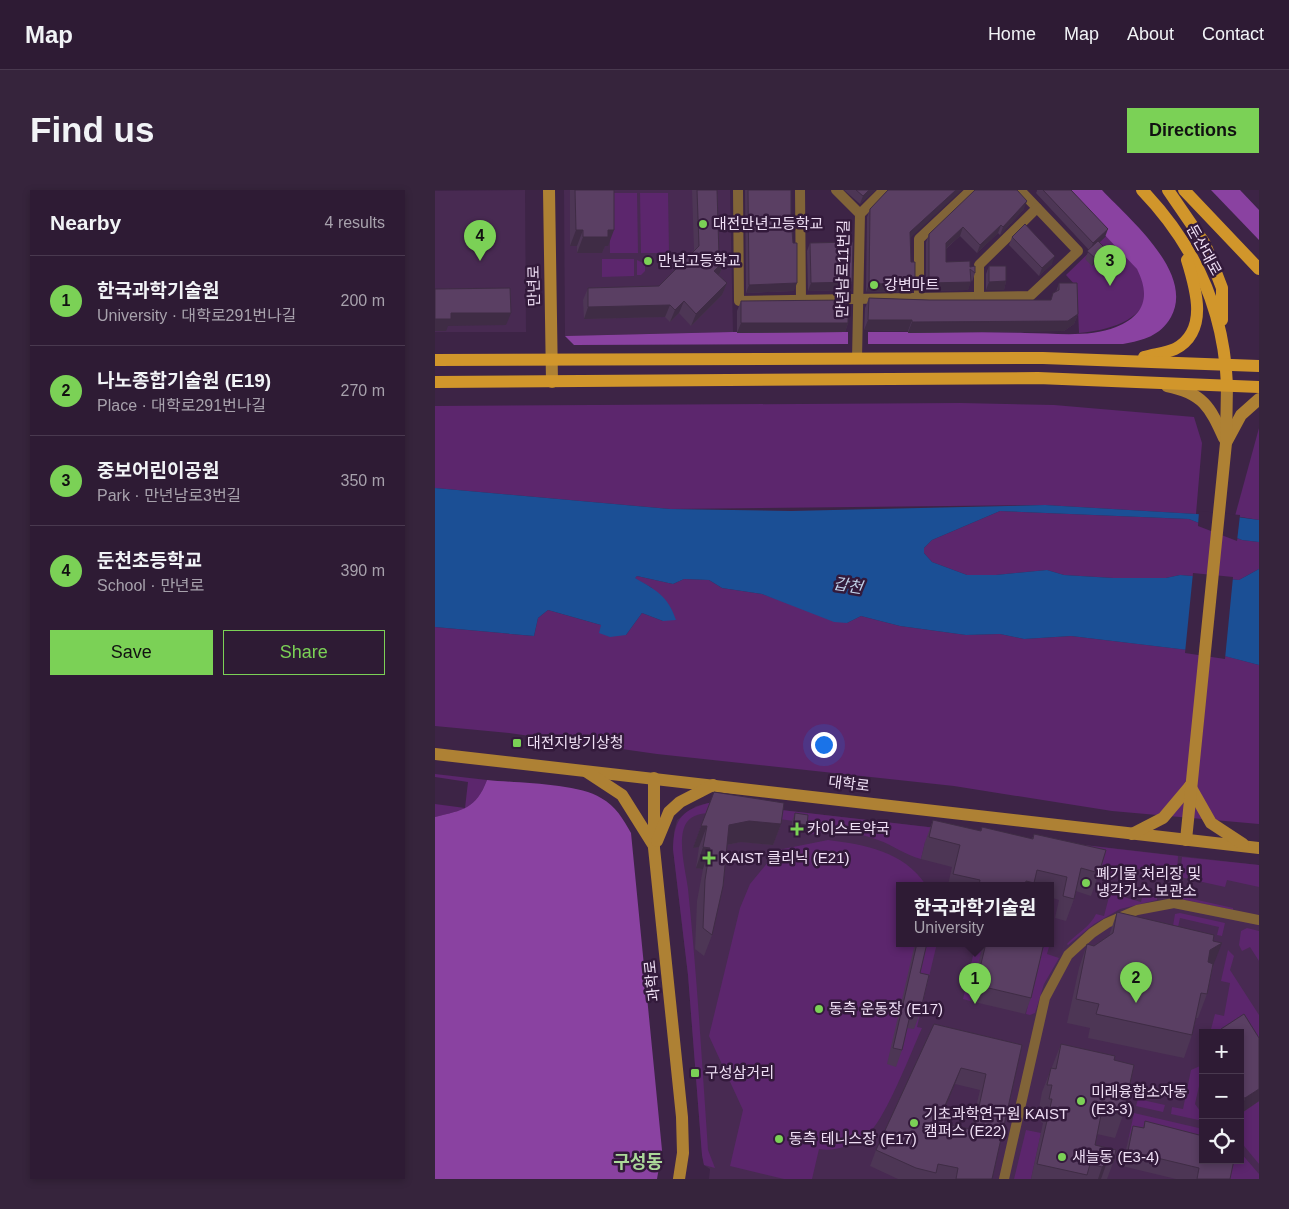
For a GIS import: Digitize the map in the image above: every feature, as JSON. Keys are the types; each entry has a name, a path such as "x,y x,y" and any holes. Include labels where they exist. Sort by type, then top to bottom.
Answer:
{"main road":[{"name":"만년로","path":"549,190 552,382"},
{"name":"둔산대로","path":"1142,190 1156,205 1195,261 1210,296 1223,335"},
{"name":"둔산대로","path":"1168,190 1205,244 1222,288 1227,385"},
{"path":"1184,190 1259,269"},
{"path":"1126,361 1173,350 1183,343 1196,321 1197,294 1179,236"},
{"path":"435,360 1043,358 1259,366"},
{"path":"435,382 1038,378 1259,387"},
{"path":"1145,382 1190,393 1205,403 1211,410 1226,443"},
{"path":"1186,840 1226,443 1227,385"},
{"path":"1226,443 1254,403"},
{"name":"대학로","path":"435,754 1253,847"},
{"path":"585,770 622,795 654,848"},
{"name":"과학로","path":"654,778 654,848 682,1117 683,1153 679,1179"},
{"path":"654,848 669,812 680,802 713,785"},
{"path":"1132,834 1166,815 1191,786"},
{"path":"1191,786 1208,819 1215,827 1253,847"}],"street":[{"path":"738,190 739,301 1030,296 1078,252 1020,190"},
{"path":"800,190 801,300"},
{"name":"만년남로11번길","path":"836,190 859,214 857,358"},
{"path":"859,214 884,190"},
{"path":"919,298 919,239 971,190"},
{"path":"979,297 979,265 1037,208"},
{"path":"1004,1179 1045,998 1068,955 1092,933 1107,923 1137,910 1174,903 1259,920"}],"shaded area":[{"path":"525,190 526,332 435,332 435,191"},
{"name":"만년고등학교","path":"564,190 730,190 733,332 565,336"},
{"path":"1062,190 1102,190 1156,248 1167,265 1174,283 1176,300 1171,317 1157,333 1145,339 1123,344 868,344 868,332 1083,334 1116,327 1134,317 1143,303 1144,296 1141,278 1137,269"},
{"path":"1211,190 1240,190 1259,210 1259,240"},
{"path":"610,193 637,193 638,253 610,253"},
{"path":"640,193 668,193 669,253 641,253"},
{"path":"1106,236 1138,270 1145,286 1145,298 1140,309 1120,324 1079,333 1077,287 1066,275"},
{"path":"602,259 634,259 634,276 602,277"},
{"path":"637,260 645,264 645,271 641,275 637,275"},
{"path":"733,332 848,332 848,344 574,345 565,336"},
{"path":"960,403 1054,405 1194,417 1202,443 1196,514 1045,505 670,509 435,488 435,406"},
{"path":"1259,428 1259,520 1235,516"},
{"path":"1000,511 1189,519 1242,540 1259,542 1259,569 1239,580 1180,575 1166,578 1113,578 1064,575 1047,570 996,575 967,575 932,562 924,553 924,548 932,540"},
{"path":"637,576 673,584 684,579 709,580 722,588 762,594 847,623 861,616 900,626 966,635 1000,634 1024,639 1071,636 1214,653 1259,665 1259,824 1112,811 954,786 657,754 509,733 435,726 435,627 534,636 538,618 548,610 601,625 626,635 642,613 663,621 652,588 634,578"},
{"path":"435,774 487,780 478,797 465,808 468,782 435,777"},
{"path":"487,780 562,787 590,793 611,805 631,833 662,1150 657,1179 435,1179 435,817 461,810 473,803 483,790"},
{"path":"713,802 1259,865 1259,1179 709,1179 710,1169 704,1165 702,1155 688,975 673,849 677,820 696,806"},
{"path":"713,802 1178,856 1177,876 1117,865 1114,878 925,842 921,859 883,842 852,833 825,832 808,835 809,823 764,817 763,821 734,815 711,813 693,817 684,828 682,845 694,954 708,1150 715,1168 704,1165 702,1155 688,975 673,849 675,830 682,816 694,808"},
{"path":"435,804 465,808 453,812 435,817"},
{"name":"동측 운동장 (E17)","path":"828,840 870,847 895,857 906,864 924,882 896,882 896,947 936,947 917,1027 922,1028 882,1116 867,1135 857,1142 838,1149 819,1149 812,1179 784,1179 730,1166 743,1110 709,1036 740,908 750,884 778,850"},
{"path":"1182,857 1259,865 1259,887 1227,880 1225,887 1180,877"},
{"path":"1110,893 1141,902 1143,893 1157,898 1157,900 1120,909 1094,924 1068,945 1091,922 1096,914 1104,916"},
{"path":"1180,896 1233,908 1233,910 1181,899"},
{"path":"1180,913 1225,923 1222,936 1217,935 1219,927 1180,918 1178,927 1173,926 1175,914"},
{"path":"1247,928 1259,931 1259,961 1250,947 1242,951 1239,945 1241,931"},
{"path":"975,947 983,947 970,1001 963,999"},
{"path":"1041,947 1049,947 1047,954 1059,958 1044,984 1035,1013 1026,1014"},
{"path":"1228,950 1234,956 1230,970 1259,1015 1259,1055 1244,1038 1244,1029 1211,1029 1215,1014 1224,1016 1230,983 1221,981"},
{"path":"1199,1066 1199,1086 1195,1104 1199,1110 1199,1120 1171,1114 1172,1107 1183,1109 1191,1070"},
{"path":"1138,1099 1165,1105 1163,1112 1136,1106"},
{"path":"1259,1101 1259,1164 1244,1146 1244,1111"},
{"path":"1134,1113 1199,1128 1199,1154 1128,1141"},
{"path":"1026,1130 1041,1133 1031,1179 1014,1179"},
{"path":"1244,1157 1259,1174 1259,1179 1228,1179 1231,1164 1244,1164"}],"water":[{"name":"갑천","path":"435,488 670,509 791,511 1045,505 1230,516 1259,520 1259,542 1242,540 1189,519 1000,511 932,540 924,548 924,553 932,562 967,575 996,575 1047,570 1064,575 1113,578 1166,578 1180,575 1239,580 1259,569 1259,665 1213,653 1071,636 1024,639 1000,634 966,635 900,626 861,616 847,623 834,622 762,594 722,588 709,580 684,579 673,584 637,576 635,578 655,590 665,599 676,620 663,621 642,613 626,635 610,637 599,633 601,625 548,610 538,618 534,636 435,627"}],"pier":[{"path":"1199,511 1240,515 1237,541 1198,526"},
{"path":"1193,573 1233,577 1225,659 1185,653"}],"building":[{"path":"575,190 614,190 614,230 608,230 608,237 583,237 583,230 576,230"},
{"name":"대전만년고등학교","path":"697,190 717,190 719,256 724,261 714,271 727,283 696,314 684,301 675,310 670,305 588,307 588,288 659,286 699,246"},
{"path":"748,190 791,190 793,243 797,243 797,283 749,285"},
{"path":"856,190 869,190 863,196"},
{"path":"888,190 956,190 910,232 911,262 915,262 915,283 869,284 870,209"},
{"path":"975,190 1017,190 1027,201 1003,227 1001,225 980,245 963,227 946,243 946,262 970,261 970,267 975,266 975,273 970,269 971,282 929,283 929,234"},
{"path":"1043,190 1071,190 1108,229 1093,243"},
{"path":"1025,224 1055,256 1042,268 1012,237"},
{"path":"1098,241 1105,248 1095,258 1087,251"},
{"path":"853,242 852,282 811,283 810,243"},
{"path":"989,266 1006,266 1006,281 989,282"},
{"path":"1059,283 1077,283 1078,314 1068,321 912,322 912,320 868,320 869,298 1051,300 1053,293 1059,290"},
{"path":"510,288 511,313 451,313 451,319 435,319 435,289"},
{"path":"848,300 848,323 741,323 741,301"},
{"path":"714,792 784,803 781,824 749,821 729,825 723,886 712,935 703,928 705,880 710,848 703,847 707,826 701,826"},
{"path":"795,813 808,815 807,825 794,823"},
{"path":"933,820 981,831 982,827 1033,839 1034,834 1106,850 1099,873 1081,868 1074,899 1063,896 1067,877 1037,870 1034,882 980,882 980,880 953,874 960,845 929,837"},
{"path":"1117,912 1214,935 1213,941 1222,943 1210,950 1208,962 1213,964 1207,994 1201,993 1192,1035 1096,1014 1099,1004 1076,999 1087,944 1094,946 1113,933"},
{"path":"916,947 926,947 920,973 929,975 920,1013 911,1011 902,1050 893,1048"},
{"path":"985,947 1043,947 1031,998 976,985"},
{"path":"1244,1014 1259,1038 1259,1089 1245,1098 1244,1029 1221,1029"},
{"name":"기초과학연구원 KAIST 캠퍼스 (E22)","path":"934,1024 1022,1045 992,1179 956,1179 958,1168 938,1164 936,1173 916,1168 876,1150","holes":["961,1068 986,1074 974,1130 938,1122"]},
{"path":"1061,1044 1115,1056 1114,1060 1134,1065 1123,1115 1102,1110 1095,1145 1116,1150 1113,1163 1107,1162 1102,1167 1090,1164 1087,1175 1037,1164 1052,1099 1049,1099 1052,1085 1047,1085 1051,1068 1056,1069"},
{"path":"1145,1121 1199,1135 1199,1164 1233,1164 1230,1179 1197,1179 1199,1168 1128,1151 1133,1126 1144,1128"}],"place":[{"name":"대전만년고등학교","path":"703,224"},
{"name":"둔천초등학교","path":"480,261"},
{"name":"만년고등학교","path":"648,261"},
{"name":"강변마트","path":"874,285"},
{"name":"중보어린이공원","path":"1110,286"},
{"name":"대전지방기상청","path":"517,743"},
{"name":"카이스트약국","path":"797,829"},
{"name":"KAIST 클리닉 (E21)","path":"709,858"},
{"name":"폐기물 처리장 및 냉각가스 보관소","path":"1086,883"},
{"name":"나노종합기술원 (E19)","path":"1136,1003"},
{"name":"한국과학기술원","path":"975,1004"},
{"name":"동측 운동장 (E17)","path":"819,1009"},
{"name":"구성삼거리","path":"695,1073"},
{"name":"미래융합소자동 (E3-3)","path":"1081,1101"},
{"name":"기초과학연구원 KAIST 캠퍼스 (E22)","path":"914,1123"},
{"name":"동측 테니스장 (E17)","path":"779,1139"},
{"name":"새늘동 (E3-4)","path":"1062,1157"}],"district":[{"name":"구성동","path":"638,1162"}]}
